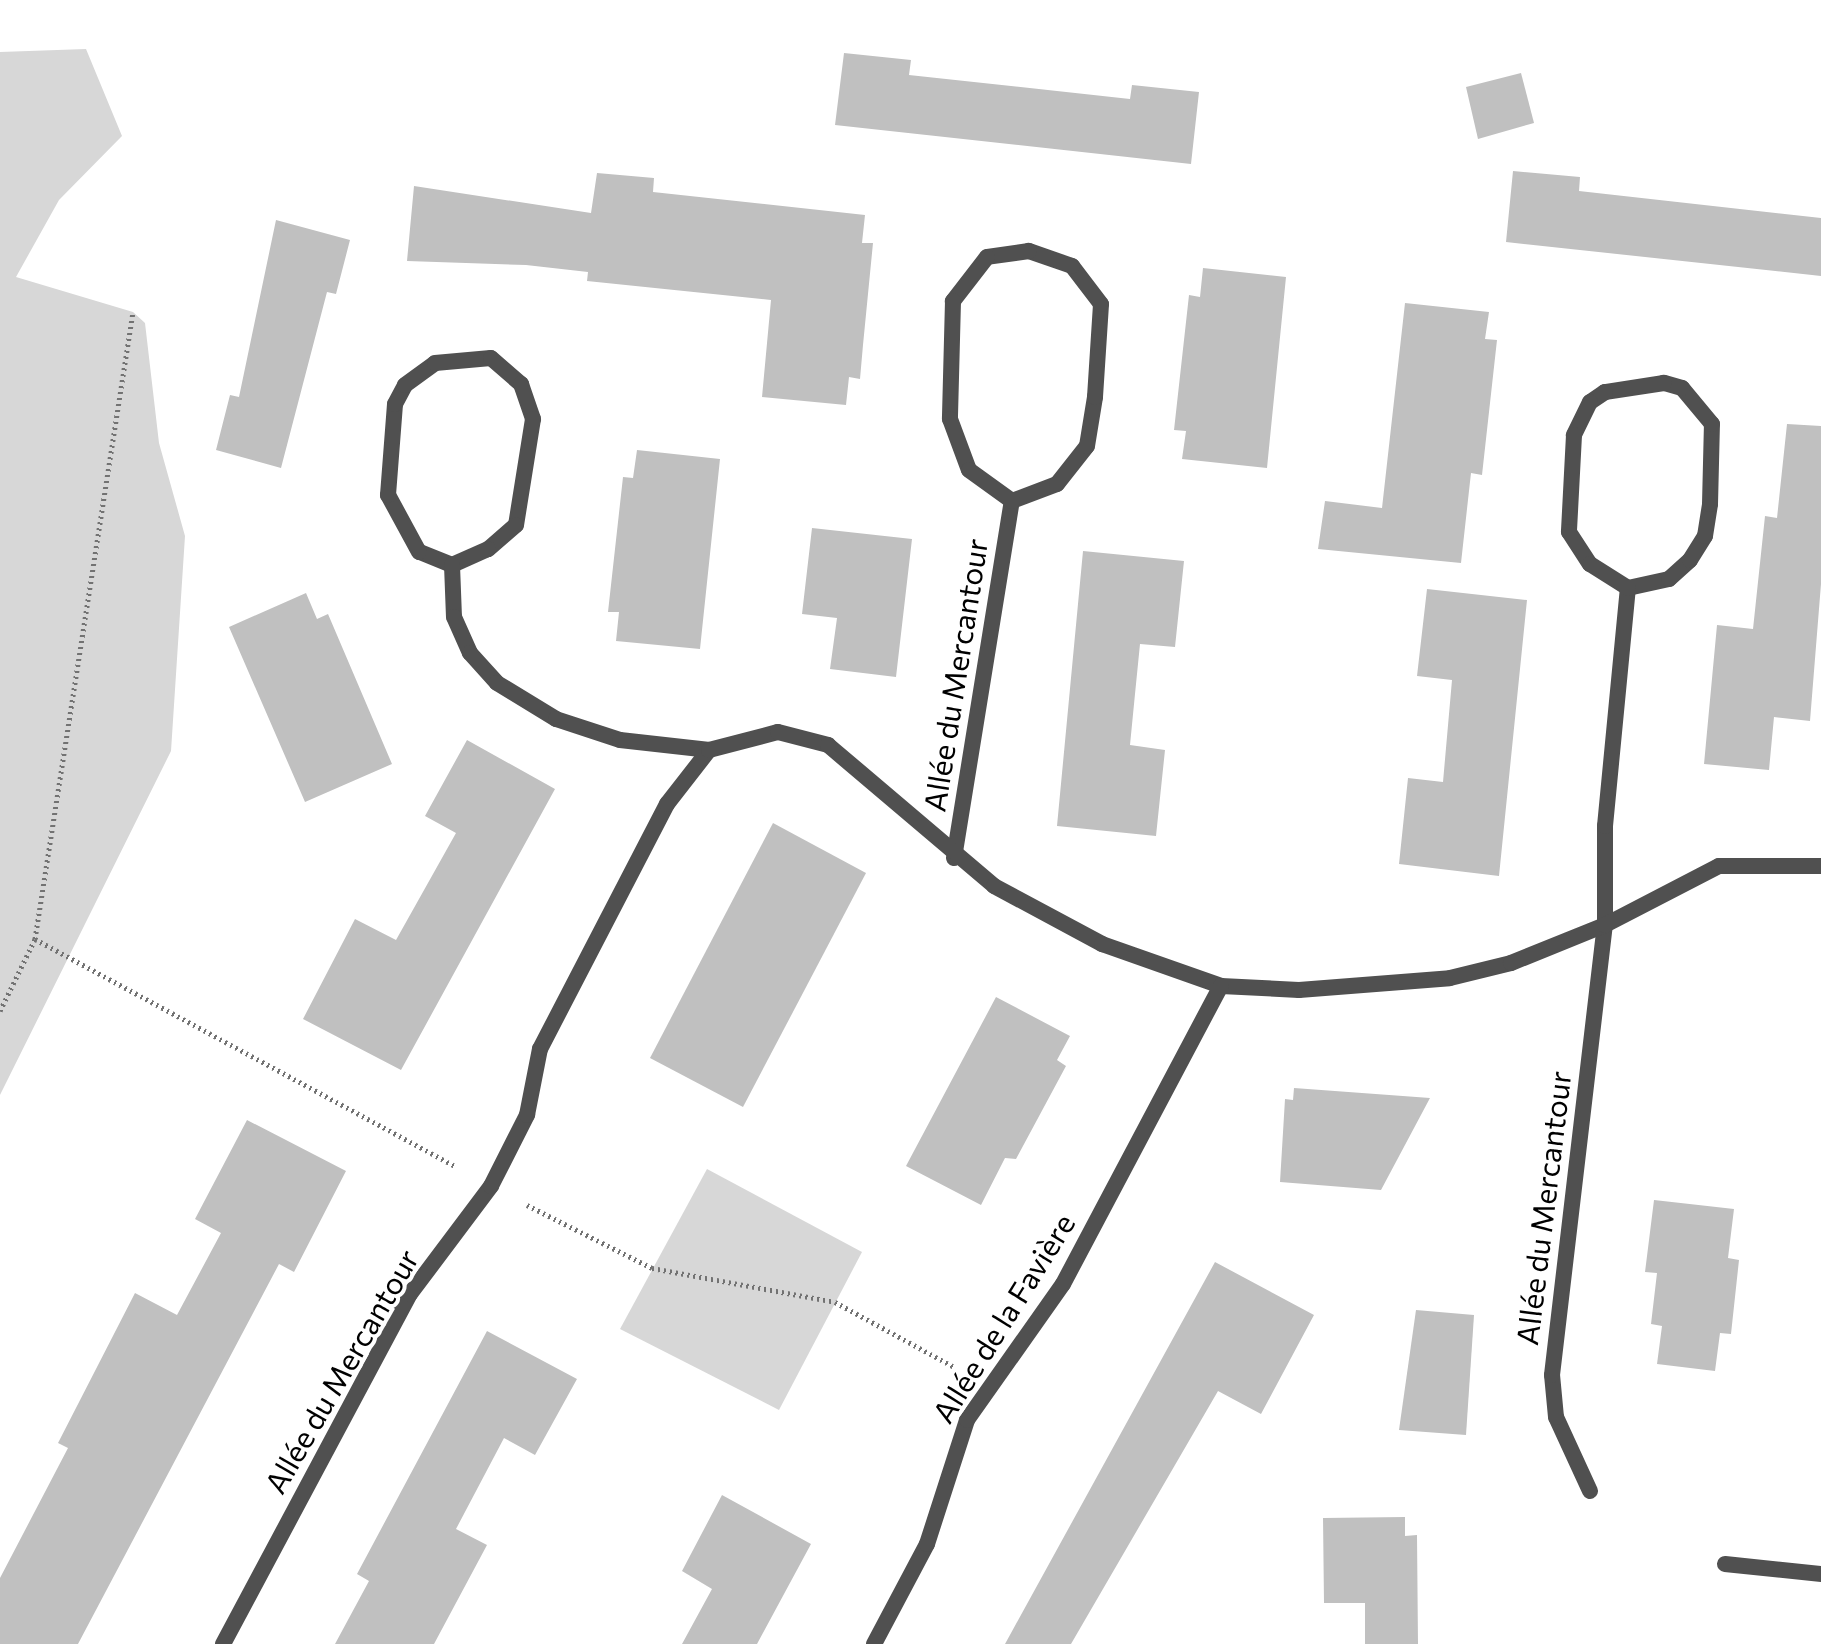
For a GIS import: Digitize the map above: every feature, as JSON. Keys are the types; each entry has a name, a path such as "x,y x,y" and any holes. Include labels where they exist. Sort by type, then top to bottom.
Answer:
{"street":[{"name":"Allée du Mercantour","path":"1029,251 1072,266 1101,304 1095,397 1087,446 1057,484 1012,501 969,470 950,419 953,301 987,257 1029,251"},
{"path":"491,358 505,365 530,403 528,484 505,537 452,565 419,552 388,495 395,404 405,385 435,363 491,358"},
{"path":"1664,383 1682,388 1712,424 1716,447 1705,536 1669,579 1628,588 1590,564 1569,532 1574,435 1590,402 1605,392 1664,383"},
{"name":"Allée du Mercantour","path":"954,858 1012,501"},
{"name":"Allée du Mercantour","path":"452,565 454,617 470,653 497,683 594,732 709,750 778,732 828,745 954,858 1102,944 1221,986 1299,990 1450,978 1511,963 1605,925 1719,866 1821,866"},
{"name":"Allée du Mercantour","path":"1590,1491 1556,1417 1552,1375 1605,925 1605,826 1628,588"},
{"name":"Allée du Mercantour","path":"223,1644 410,1294 491,1186 527,1115 540,1049 667,804 709,750"},
{"name":"Allée de la Favière","path":"874,1644 927,1544 954,1451 987,1385 1063,1284 1221,986"},
{"path":"1725,1564 1821,1574"}],"path":[{"path":"0,1011 35,939 133,312"},
{"path":"35,939 491,1186 652,1268 835,1302 987,1385"}],"shaded area":[{"path":"86,49 122,136 59,200 16,277 133,312 145,323 159,443 185,536 171,751 0,1095 0,52"},
{"path":"707,1169 862,1252 779,1410 620,1329"}],"building":[{"path":"844,53 911,60 909,75 1130,99 1132,85 1199,92 1191,164 835,125"},
{"path":"1521,73 1534,123 1478,139 1466,87"},
{"path":"1513,171 1580,177 1579,191 1821,218 1821,276 1506,242"},
{"path":"597,173 654,178 653,192 865,215 862,243 873,243 860,379 849,377 846,405 762,397 771,300 587,281 588,272 526,265 407,261 414,186 591,213"},
{"path":"276,220 350,240 336,294 327,292 281,468 216,450 230,395 239,397"},
{"path":"1203,268 1286,277 1267,468 1182,459 1186,431 1174,430 1189,295 1200,297"},
{"path":"1405,303 1489,312 1485,339 1497,340 1482,475 1471,473 1461,563 1318,549 1325,501 1382,508"},
{"path":"1787,424 1821,426 1821,584 1810,721 1774,717 1769,770 1704,764 1717,625 1753,629 1765,516 1777,518"},
{"path":"637,450 720,459 700,649 616,641 619,612 608,612 623,477 633,478"},
{"path":"812,528 912,539 896,677 830,669 837,618 802,614"},
{"path":"1083,551 1184,561 1175,647 1140,644 1130,745 1165,750 1156,836 1057,826"},
{"path":"1427,589 1527,600 1499,876 1399,864 1408,778 1443,782 1452,680 1417,676"},
{"path":"306,593 317,619 328,614 392,764 305,802 229,627"},
{"path":"467,740 555,789 401,1070 303,1019 355,919 396,940 456,833 425,816"},
{"path":"773,823 866,873 743,1107 650,1058"},
{"path":"996,997 1070,1036 1057,1060 1066,1066 1016,1159 1005,1158 981,1205 906,1166"},
{"path":"1294,1088 1430,1098 1381,1190 1280,1182 1285,1099 1293,1100"},
{"path":"247,1120 346,1171 294,1272 279,1264 78,1644 0,1644 0,1578 68,1448 58,1443 135,1293 177,1315 221,1233 195,1219"},
{"path":"1654,1200 1734,1209 1728,1258 1739,1260 1731,1334 1720,1333 1715,1371 1657,1364 1662,1326 1651,1324 1657,1273 1645,1272"},
{"path":"1215,1262 1314,1315 1261,1414 1218,1391 1071,1644 1005,1644"},
{"path":"1416,1310 1474,1315 1466,1435 1399,1430"},
{"path":"487,1331 577,1379 535,1455 504,1438 456,1529 487,1545 434,1644 335,1644 369,1581 357,1574"},
{"path":"722,1495 811,1544 757,1644 682,1644 712,1589 682,1571"},
{"path":"1405,1517 1405,1536 1417,1535 1418,1644 1365,1644 1365,1603 1324,1603 1323,1518"}]}
